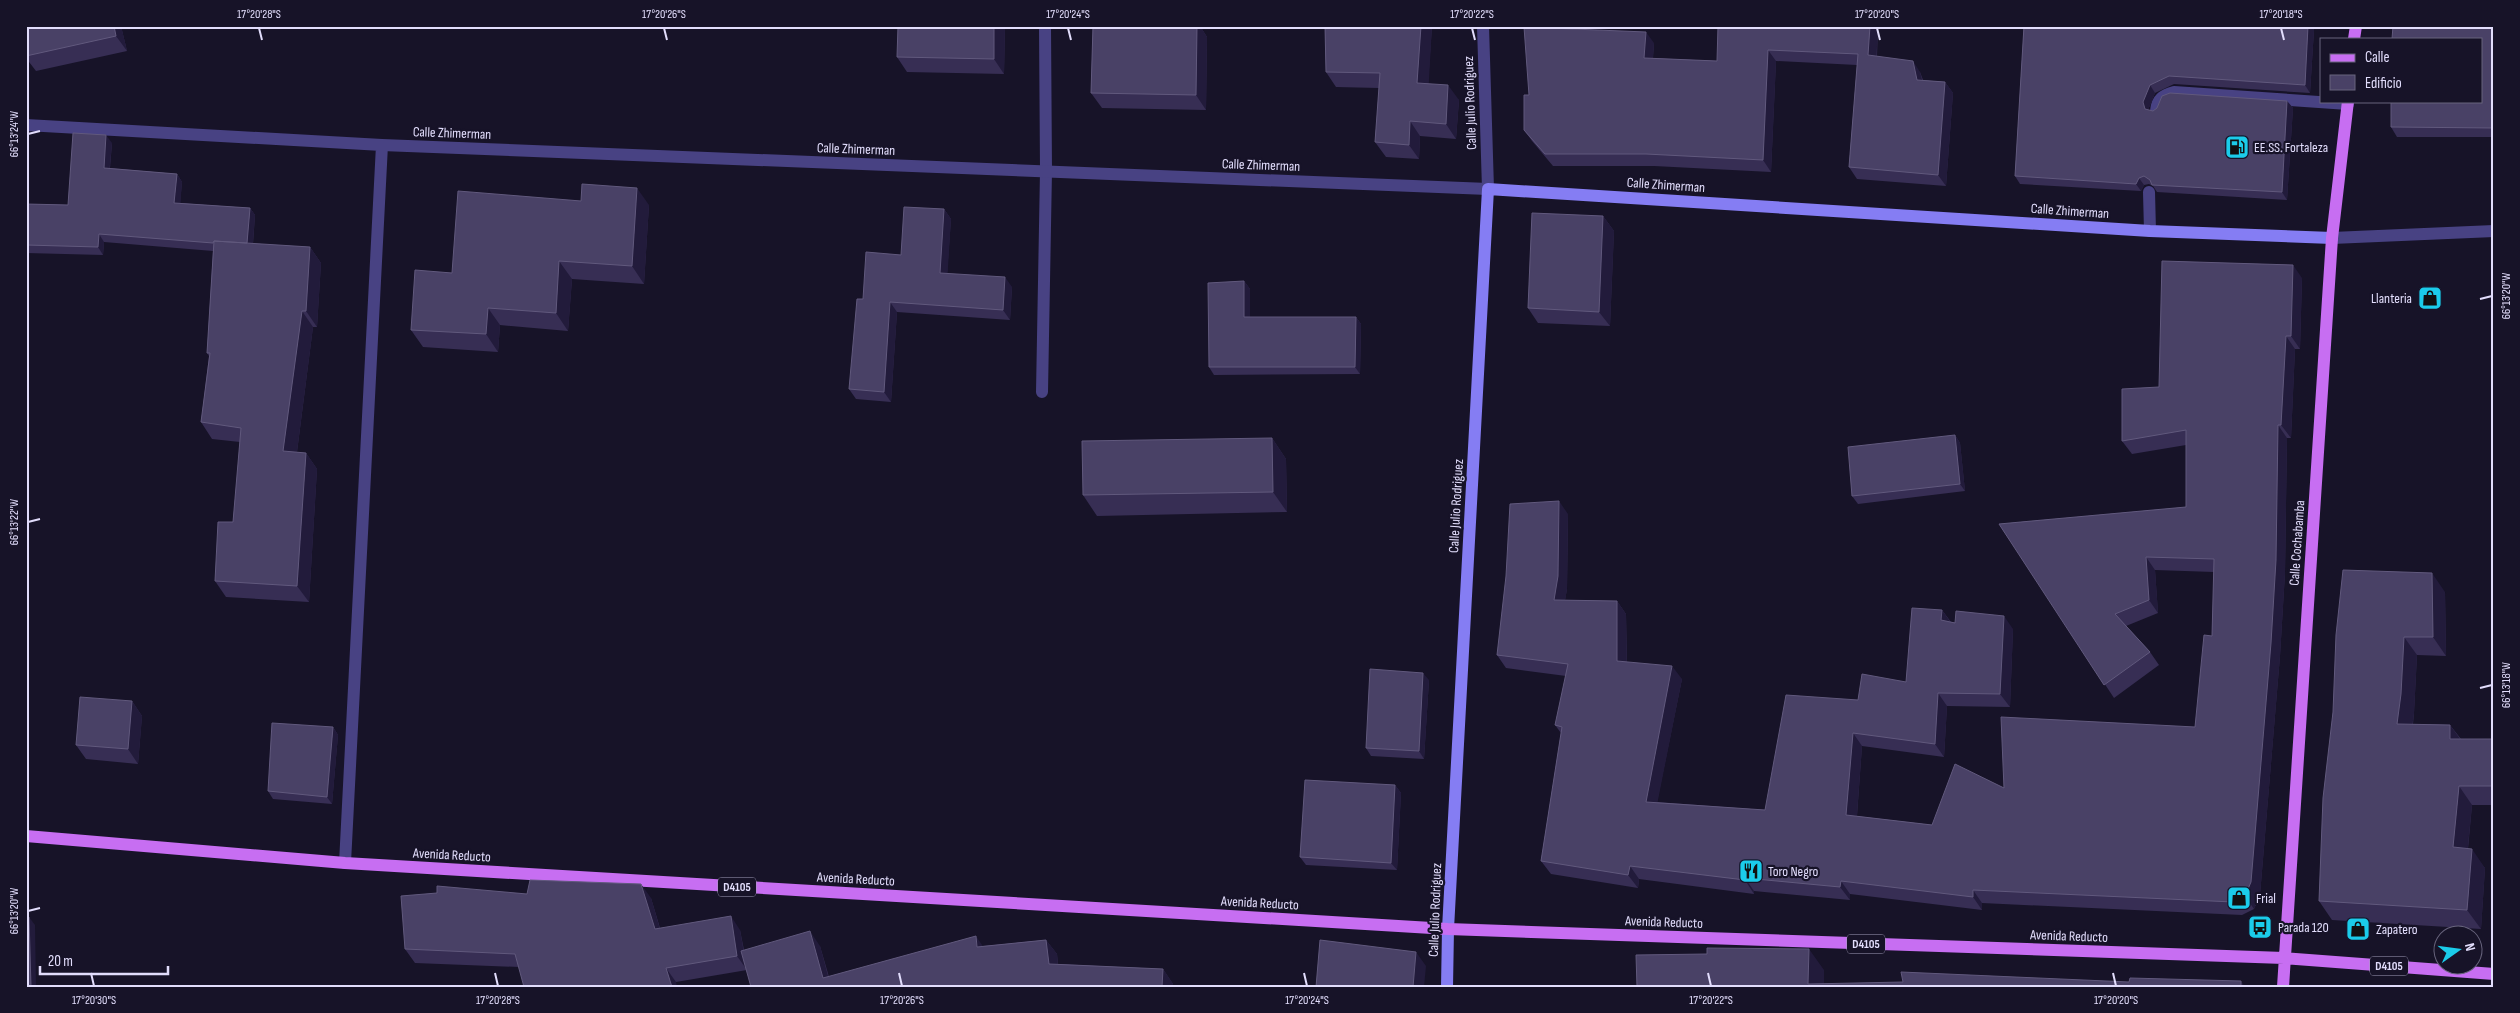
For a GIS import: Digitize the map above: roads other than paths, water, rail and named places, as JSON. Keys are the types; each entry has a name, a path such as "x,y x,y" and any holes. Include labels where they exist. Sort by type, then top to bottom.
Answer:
{"main road":[{"name":"Calle Cochabamba","path":"2282,987 2332,238 2348,103"},
{"name":"Calle Zhimerman","path":"1488,189 2150,231 2332,238"},
{"name":"Calle Julio Rodriguez","path":"1448,987 1448,929 1488,189"},
{"name":"Avenida Reducto","path":"26,836 345,863 1448,929 2284,958 2494,974"}],"street":[{"path":"1042,392 1046,171 1045,26"},
{"name":"Calle Julio Rodriguez","path":"1483,26 1488,189"},
{"path":"2156,111 2160,99 2166,94 2174,92 2320,101"},
{"path":"2332,102 2348,103"},
{"name":"Calle Zhimerman","path":"26,125 382,145 1488,189"},
{"path":"345,863 382,145"},
{"path":"2149,192 2150,231"},
{"name":"Calle Zhimerman","path":"2332,238 2494,230"}],"place":[{"name":"EE.SS. Fortaleza","path":"2237,147"},
{"name":"Llanteria","path":"2430,298"},
{"name":"Toro Negro","path":"1751,871"},
{"name":"Frial","path":"2239,898"},
{"name":"Parada 120","path":"2260,927"},
{"name":"Zapatero","path":"2358,929"}]}
